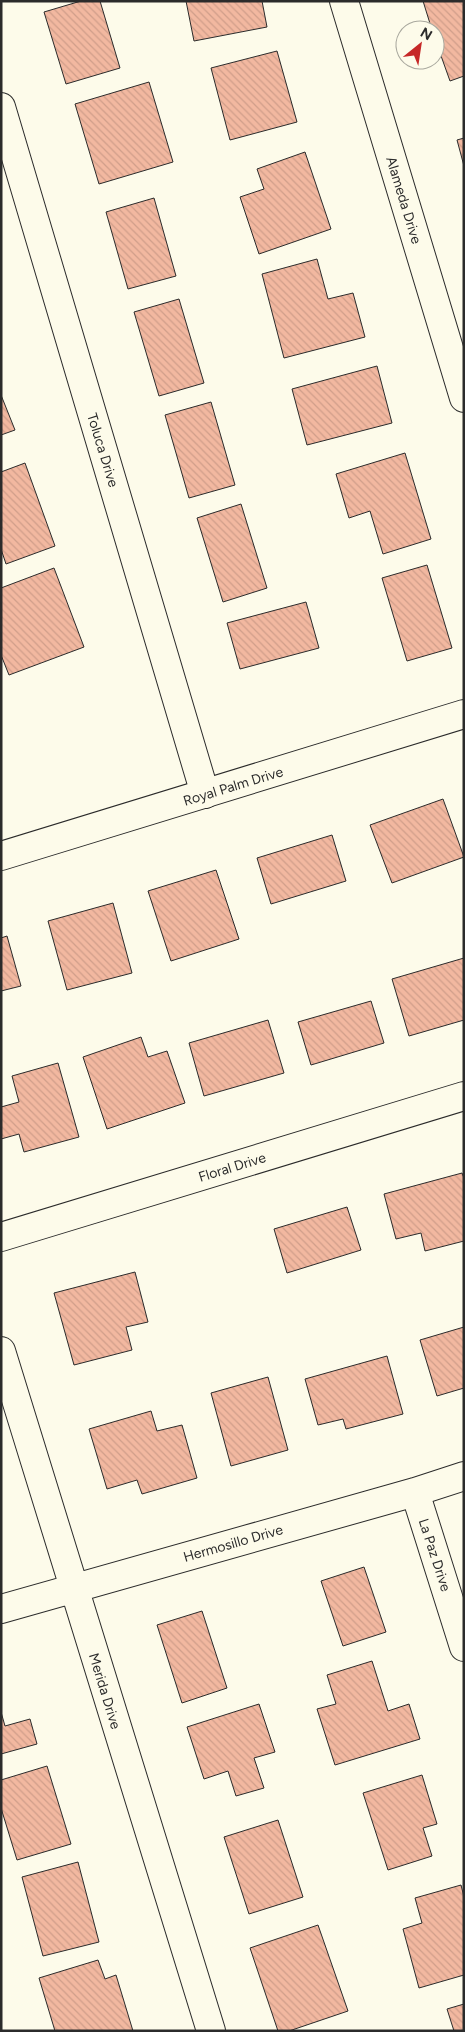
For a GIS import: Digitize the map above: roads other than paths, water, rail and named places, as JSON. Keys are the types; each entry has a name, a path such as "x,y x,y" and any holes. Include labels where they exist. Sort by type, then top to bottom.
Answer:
{"street":[{"name":"Alameda Drive","path":"344,1 464,398"},
{"name":"Toluca Drive","path":"1,107 205,794"},
{"name":"Royal Palm Drive","path":"1,856 464,714"},
{"name":"Floral Drive","path":"1,1237 464,1096"},
{"name":"Merida Drive","path":"1,1350 211,2031"},
{"name":"Hermosillo Drive","path":"1,1610 415,1492 464,1476"},
{"name":"La Paz Drive","path":"415,1492 464,1647"}]}
